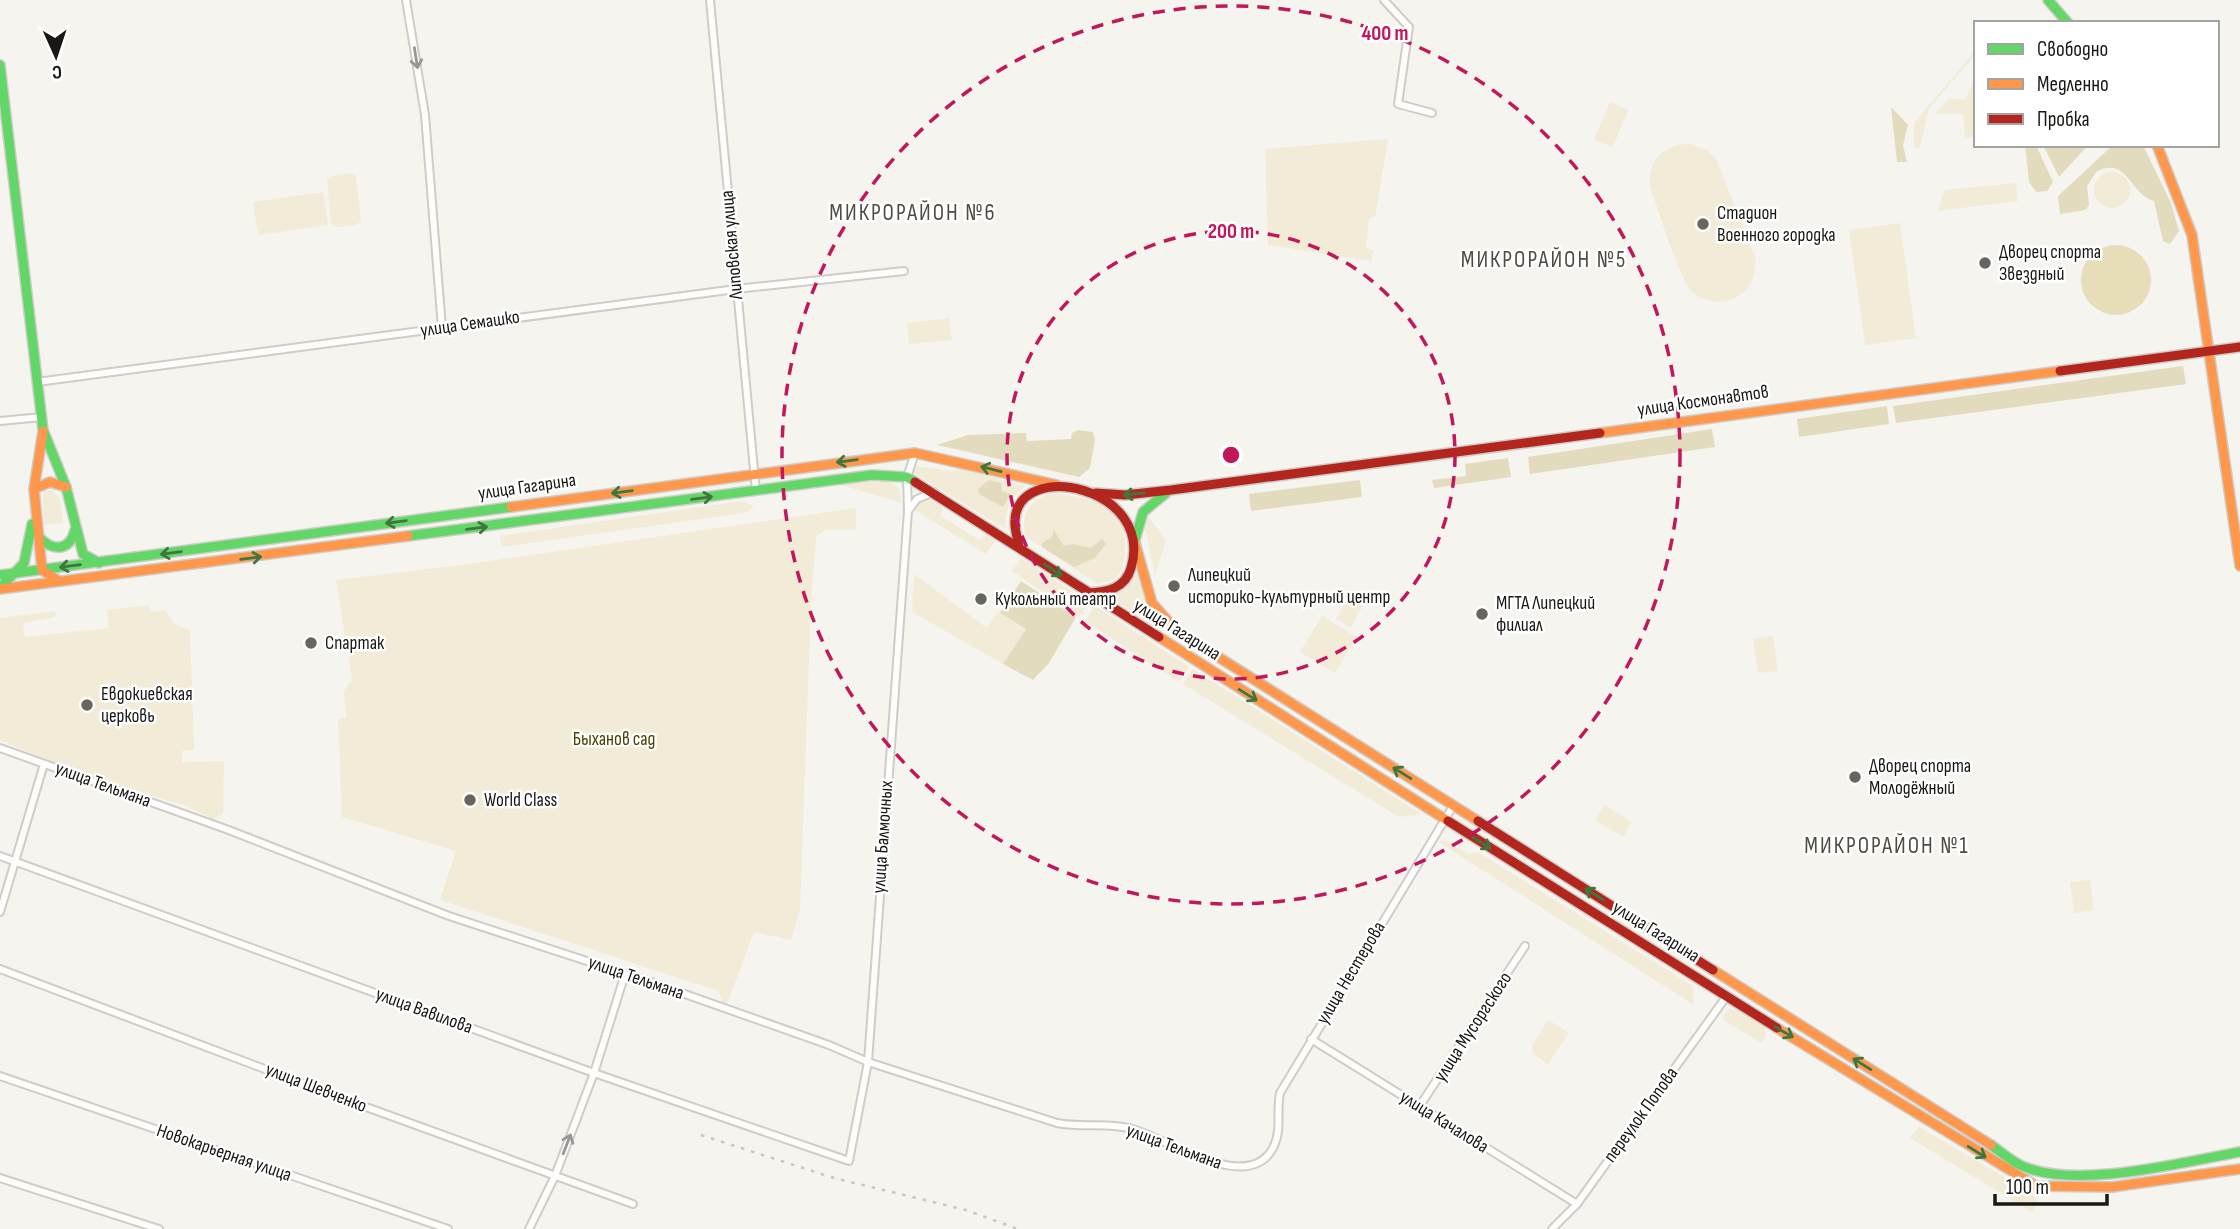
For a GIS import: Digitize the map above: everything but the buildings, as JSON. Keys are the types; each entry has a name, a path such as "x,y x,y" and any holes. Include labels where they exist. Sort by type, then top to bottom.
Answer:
{"main road":[{"path":"2048,0 2066,21"},
{"path":"0,65 43,430 34,489 30,547 18,573 0,589"},
{"path":"2158,147 2192,235 2211,351 2240,566"},
{"name":"улица Космонавтов","path":"1096,493 1125,495 1171,490 2240,347"},
{"path":"43,430 66,487 83,554 99,563"},
{"name":"улица Гагарина","path":"0,575 915,453 948,458 1057,485"},
{"name":"улица Гагарина","path":"0,589 872,475 907,477 1019,547"},
{"path":"34,489 50,482 66,487"},
{"path":"1057,485 1096,493 1123,513 1135,542 1130,572 1121,587 1108,592 1087,593 1019,547 1013,526 1020,505 1036,489 1057,485"},
{"name":"улица Космонавтов","path":"1135,542 1138,518 1147,504 1171,490"},
{"path":"545,502 552,503 556,509 554,516 548,519"},
{"path":"34,508 42,570 62,582"},
{"path":"37,536 45,545 55,549 66,547 74,539 75,528"},
{"name":"улица Гагарина","path":"1135,542 1152,603 1177,631 2023,1166 2047,1175 2076,1177 2240,1152"},
{"name":"улица Гагарина","path":"1087,593 1726,997 2036,1186 2064,1190 2240,1169"},
{"path":"1881,1093 1889,1081"}],"street":[{"path":"406,0 425,115 442,328"},
{"name":"Липовская улица","path":"710,0 756,491"},
{"path":"1384,0 1409,27 1398,104 1432,113"},
{"name":"улица Семашко","path":"37,382 736,289 904,271"},
{"path":"0,421 42,417"},
{"path":"907,477 915,453"},
{"name":"улица Балмочных","path":"849,1161 867,1062 908,511 907,477"},
{"path":"908,511 917,499 934,492"},
{"name":"улица Тельмана","path":"0,748 226,829 449,916 829,1045 867,1062 1057,1123 1079,1128 1133,1129 1226,1167 1256,1163 1273,1148"},
{"path":"0,912 44,764"},
{"name":"улица Нестерова","path":"1273,1148 1279,1126 1280,1093 1453,806"},
{"name":"улица Вавилова","path":"0,856 594,1073 849,1161"},
{"name":"улица Мусоргского","path":"1419,1107 1525,946"},
{"name":"улица Шевченко","path":"0,969 633,1204"},
{"path":"529,1229 555,1175 594,1073 625,974"},
{"name":"переулок Попова","path":"1552,1229 1577,1204 1726,997"},
{"name":"улица Качалова","path":"1311,1039 1577,1204"},
{"name":"Новокарьерная улица","path":"0,1076 448,1229"},
{"path":"0,1178 159,1229"}],"green space":[{"path":"1974,52 1974,56 1929,108 1920,148 1914,148 1914,123"},
{"path":"1974,80 1973,137 1965,137 1963,114 1935,114 1949,98 1965,100"},
{"path":"1610,102 1628,110 1613,147 1594,140"},
{"path":"1388,139 1375,217 1369,218 1366,248 1374,250 1371,261 1268,245 1265,149"},
{"name":"Стадион Военного городка","path":"1691,144 1707,150 1717,161 1756,260 1753,278 1747,288 1739,296 1727,301 1703,299 1689,288 1673,253 1650,187 1651,169 1660,155 1673,147"},
{"path":"2112,172 2125,177 2130,190 2125,203 2112,208 2099,203 2094,190 2099,177"},
{"path":"352,173 356,176 361,221 357,225 336,227 331,224 327,179"},
{"path":"2016,183 2018,201 1937,211 1945,190"},
{"path":"323,192 328,225 258,235 253,202"},
{"path":"1900,223 1916,338 1865,345 1849,230"},
{"path":"949,318 952,340 909,344 907,323"},
{"path":"915,466 952,471 960,469 1026,486 1010,504 1005,529 911,471"},
{"path":"886,481 899,488 902,503 838,484"},
{"path":"51,490 60,498 63,523 44,525 43,493"},
{"path":"1058,493 1106,507 1121,523 1124,559 1121,570 1113,580 1096,583 1025,536 1025,519 1030,506 1042,497"},
{"path":"929,499 942,507 941,516 979,540 986,535 995,541 986,554 913,509 920,502"},
{"path":"742,501 754,507 744,513 502,547 500,536"},
{"name":"Быханов сад","path":"856,508 856,530 826,530 816,536 811,603 800,909 791,940 754,932 727,1004 722,1002 719,991 440,900 456,851 342,817 338,719 346,718 344,691 352,679 336,580 468,564"},
{"path":"1147,515 1166,540 1155,575 1145,529"},
{"path":"1021,558 1089,602 1079,617 1012,571"},
{"path":"1137,572 1148,606 1160,628 1109,597 1126,588"},
{"path":"914,574 987,628 998,611 1026,629 1003,664 912,612"},
{"path":"1352,590 1367,598 1351,627 1336,619"},
{"path":"149,605 151,612 165,610 175,625 190,630 194,750 182,751 182,762 224,761 223,813 213,819 186,806 76,773 0,740 0,618 55,611 56,617 23,623 25,637 109,628 107,610"},
{"path":"1095,606 1189,667 1179,682 1085,621"},
{"path":"1322,616 1357,637 1335,673 1300,652"},
{"path":"1773,636 1778,671 1758,673 1753,639"},
{"path":"1193,669 1421,814 1399,817 1183,684"},
{"path":"1604,805 1632,822 1623,837 1595,820"},
{"path":"1437,841 1448,841 1468,854 1478,852 1693,986 1694,1005"},
{"path":"2090,880 2094,910 2074,913 2070,882"},
{"path":"1728,1009 1737,1010 1765,1028 1766,1036 1761,1043 1722,1019"},
{"path":"1548,1020 1569,1033 1548,1064 1533,1054 1532,1046"},
{"path":"1919,1127 2030,1192 2038,1200 2032,1212 1910,1138"}],"shaded area":[{"path":"1891,107 1908,125 1903,145 1907,162 1897,162"},
{"path":"2025,147 2037,147 2053,182 2047,191 2036,192 2029,182"},
{"path":"2044,147 2086,147 2059,177"},
{"path":"2111,147 2144,147 2171,203 2179,231 2170,244 2163,241 2154,201 2146,197 2115,168 2096,172 2087,186 2089,205 2085,210 2060,214 2058,196"},
{"path":"2123,245 2136,251 2145,260 2149,266 2149,294 2141,305 2130,313 2109,315 2091,305 2083,294 2081,273 2091,255 2102,247"},
{"path":"2183,366 2186,384 1896,423 1893,406"},
{"path":"1887,406 1889,424 1799,437 1797,419"},
{"path":"1712,429 1715,447 1530,474 1528,457"},
{"path":"1078,430 1093,432 1095,440 1090,468 1079,477 937,445 968,435 1026,433 1027,441 1071,439 1072,433"},
{"path":"1508,458 1511,477 1434,488 1432,480 1466,476 1465,464"},
{"path":"989,480 1001,483 1002,491 1011,494 1003,507 979,494 978,489"},
{"path":"1360,480 1362,497 1251,511 1249,494"},
{"path":"1054,530 1064,546 1073,544 1091,548 1102,539 1106,544 1095,558 1074,567 1042,547 1042,543 1052,537"},
{"path":"1021,581 1076,617 1049,663 1033,680 1003,664 1026,629 1000,613"}],"railway":[{"path":"701,1135 834,1178 966,1210 1018,1229"}],"traffic: fast":[{"path":"2048,0 2066,21"},
{"path":"0,65 43,430 66,487 83,554 99,563"},
{"path":"408,536 872,475 907,477 915,482"},
{"path":"1135,540 1143,512 1166,493"},
{"path":"0,575 511,507"},
{"path":"0,588 24,563 32,524"},
{"path":"39,537 50,545 60,547 69,542 75,530"},
{"path":"1991,1145 2022,1166 2045,1173 2071,1175 2130,1172 2240,1152"}],"traffic: slow":[{"path":"2158,147 2192,235 2240,566"},
{"path":"1600,433 2060,371"},
{"path":"43,431 34,489 42,570 59,581"},
{"path":"511,507 915,453 1057,485"},
{"path":"34,489 50,482 66,487"},
{"path":"0,589 408,536"},
{"path":"1135,543 1152,603 1177,631 1478,821"},
{"path":"1159,637 1448,821"},
{"path":"1713,970 1991,1145"},
{"path":"1777,1028 2036,1186 2112,1187 2240,1169"}],"traffic: jam":[{"path":"2060,371 2240,347"},
{"path":"1096,493 1125,495 1171,490 1600,433"},
{"path":"915,482 1159,637"},
{"path":"1019,547 1015,520 1022,501 1038,490 1059,487 1083,490 1106,501 1123,517 1133,540 1131,568 1120,585 1102,592 1088,593"},
{"path":"1448,821 1777,1028"},
{"path":"1478,821 1713,970"}],"place":[{"name":"Стадион Военного городка","path":"1703,224"},
{"name":"Дворец спорта Звездный","path":"1985,263"},
{"name":"Липецкий историко-культурный центр","path":"1174,586"},
{"name":"Кукольный театр","path":"981,599"},
{"name":"МГТА Липецкий филиал","path":"1482,614"},
{"name":"Спартак","path":"311,643"},
{"name":"Евдокиевская церковь","path":"87,705"},
{"name":"Дворец спорта Молодёжный","path":"1855,777"},
{"name":"World Class","path":"470,800"}],"district":[{"name":"МИКРОРАЙОН №6","path":"913,213"},
{"name":"МИКРОРАЙОН №5","path":"1544,260"},
{"name":"МИКРОРАЙОН №1","path":"1887,846"}]}
